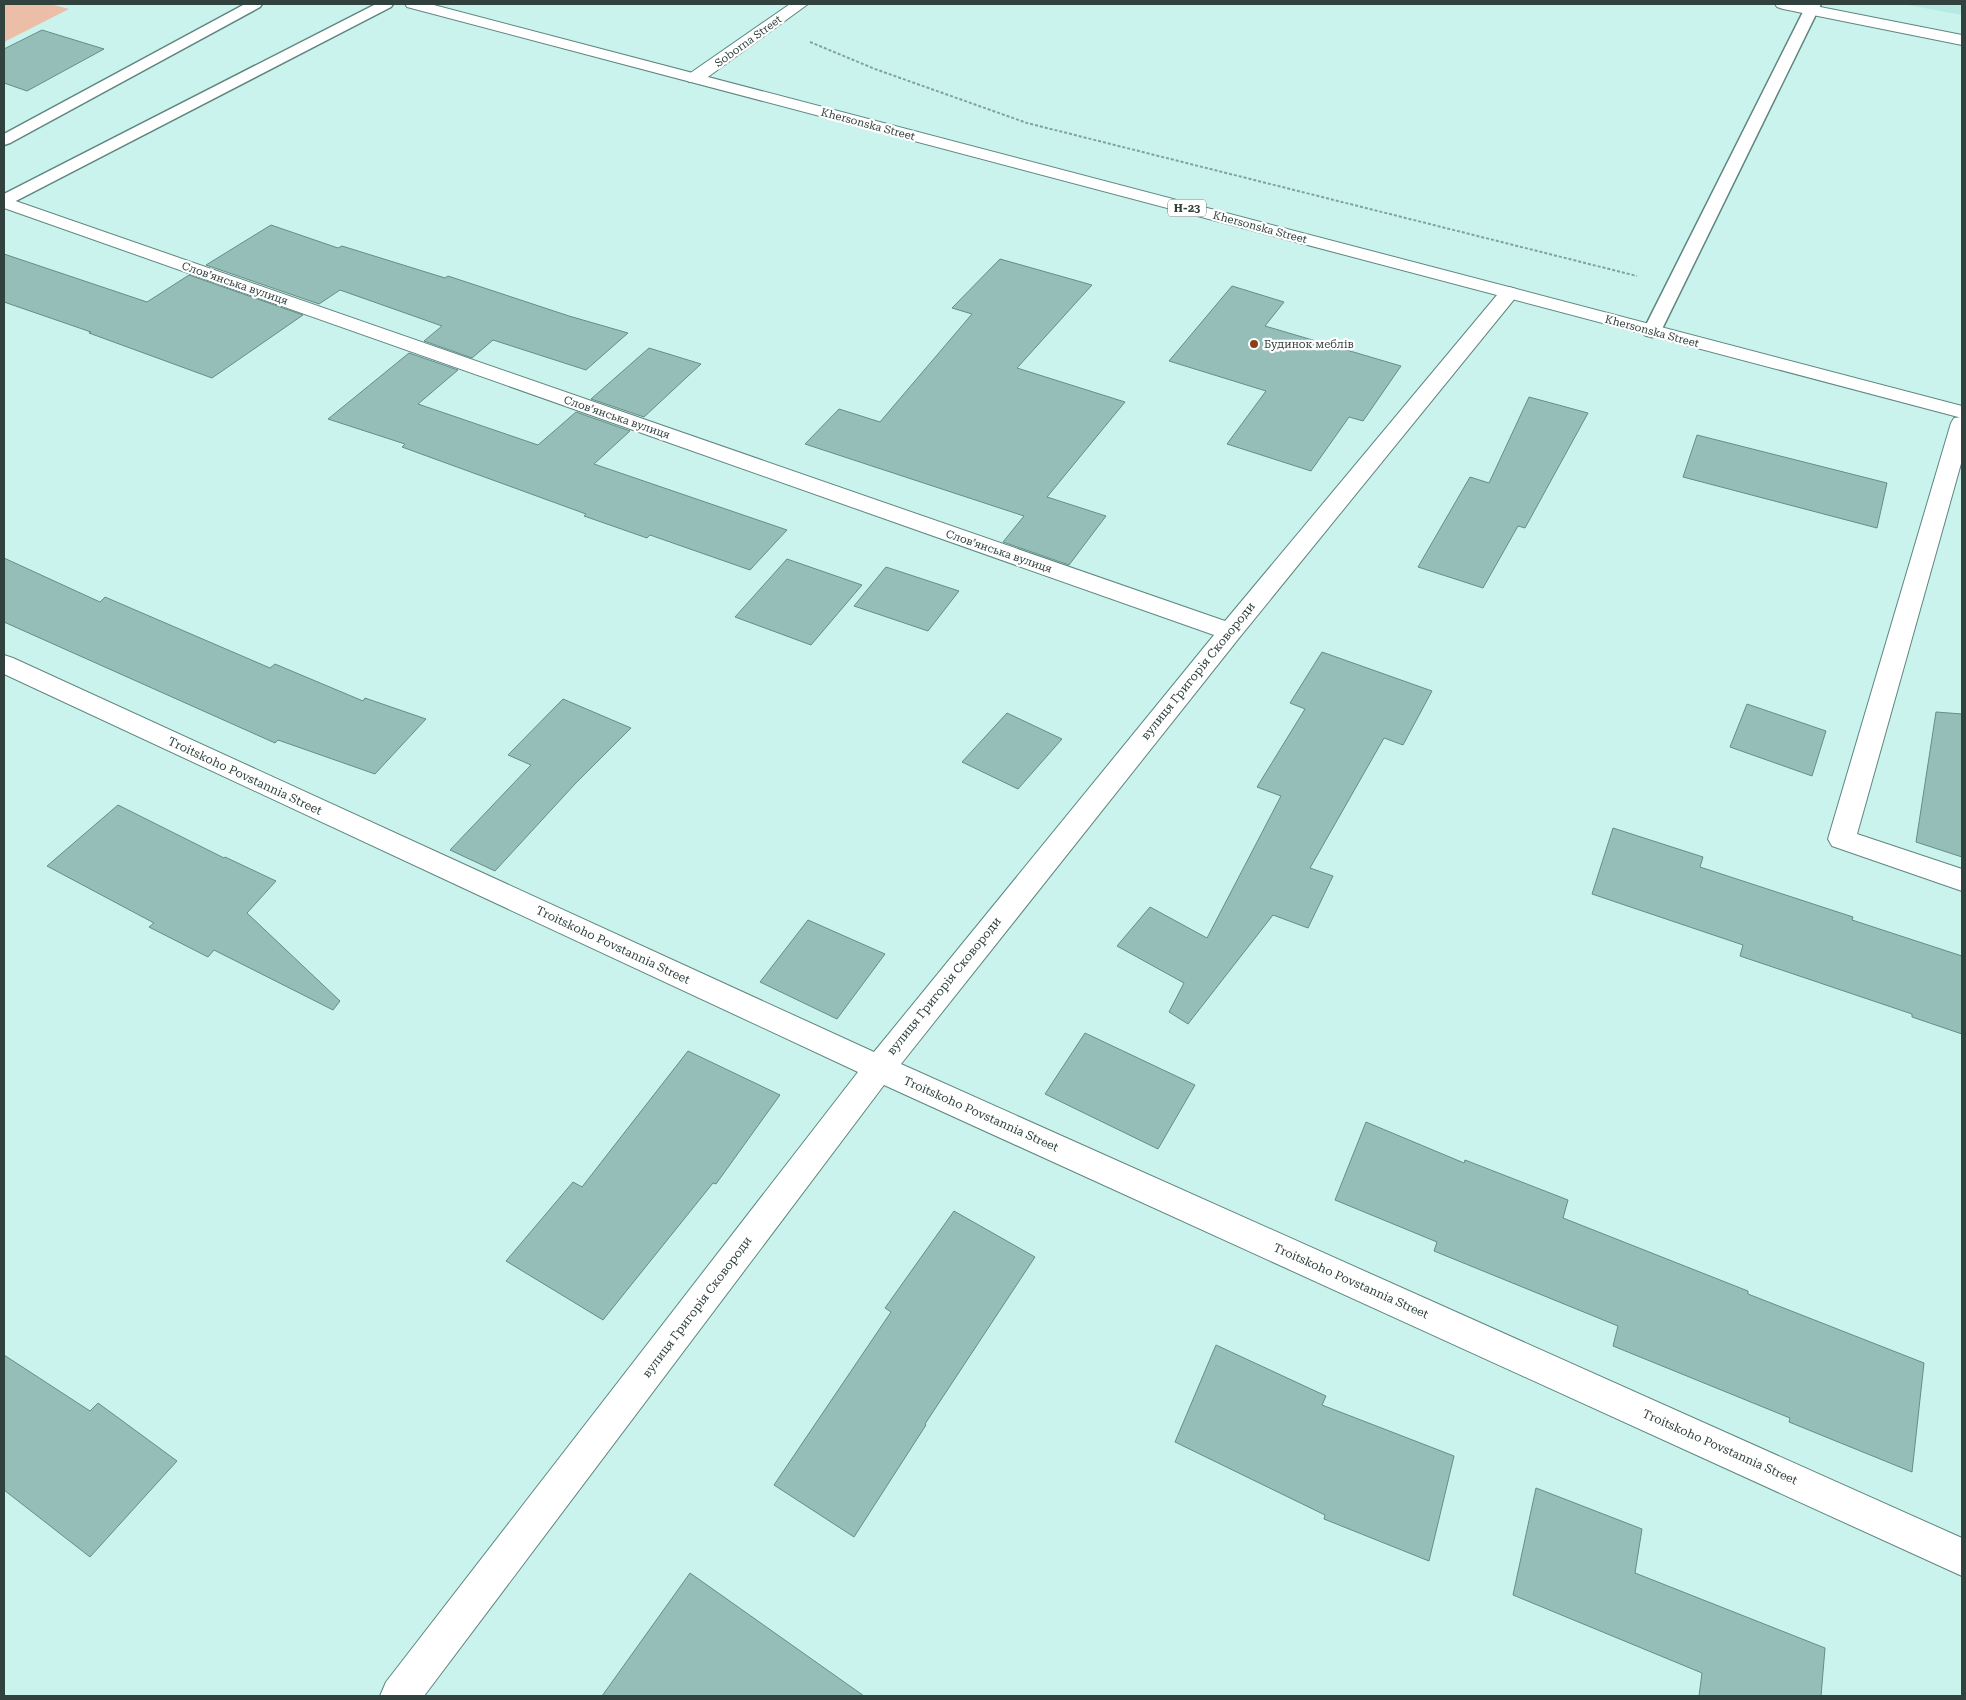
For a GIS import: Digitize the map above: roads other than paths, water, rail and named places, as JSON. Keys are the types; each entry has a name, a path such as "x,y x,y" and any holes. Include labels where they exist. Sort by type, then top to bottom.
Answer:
{"street":[{"name":"Khersonska Street","path":"413,4 1962,412"},
{"name":"Soborna Street","path":"695,78 800,4"},
{"path":"1783,4 1813,7 1962,40"},
{"name":"Словʼянська вулиця","path":"4,201 1230,632"},
{"name":"вулиця Григорія Сковороди","path":"400,1696 879,1068 1230,632 1509,293"},
{"path":"1962,423 1842,839 1962,880"},
{"name":"Troitskoho Povstannia Street","path":"4,664 879,1068 1962,1557"}],"lane":[{"path":"4,140 255,4"},
{"path":"4,201 386,4"},
{"path":"1652,331 1813,7"}],"place":[{"name":"Будинок меблів","path":"1254,344"}]}
